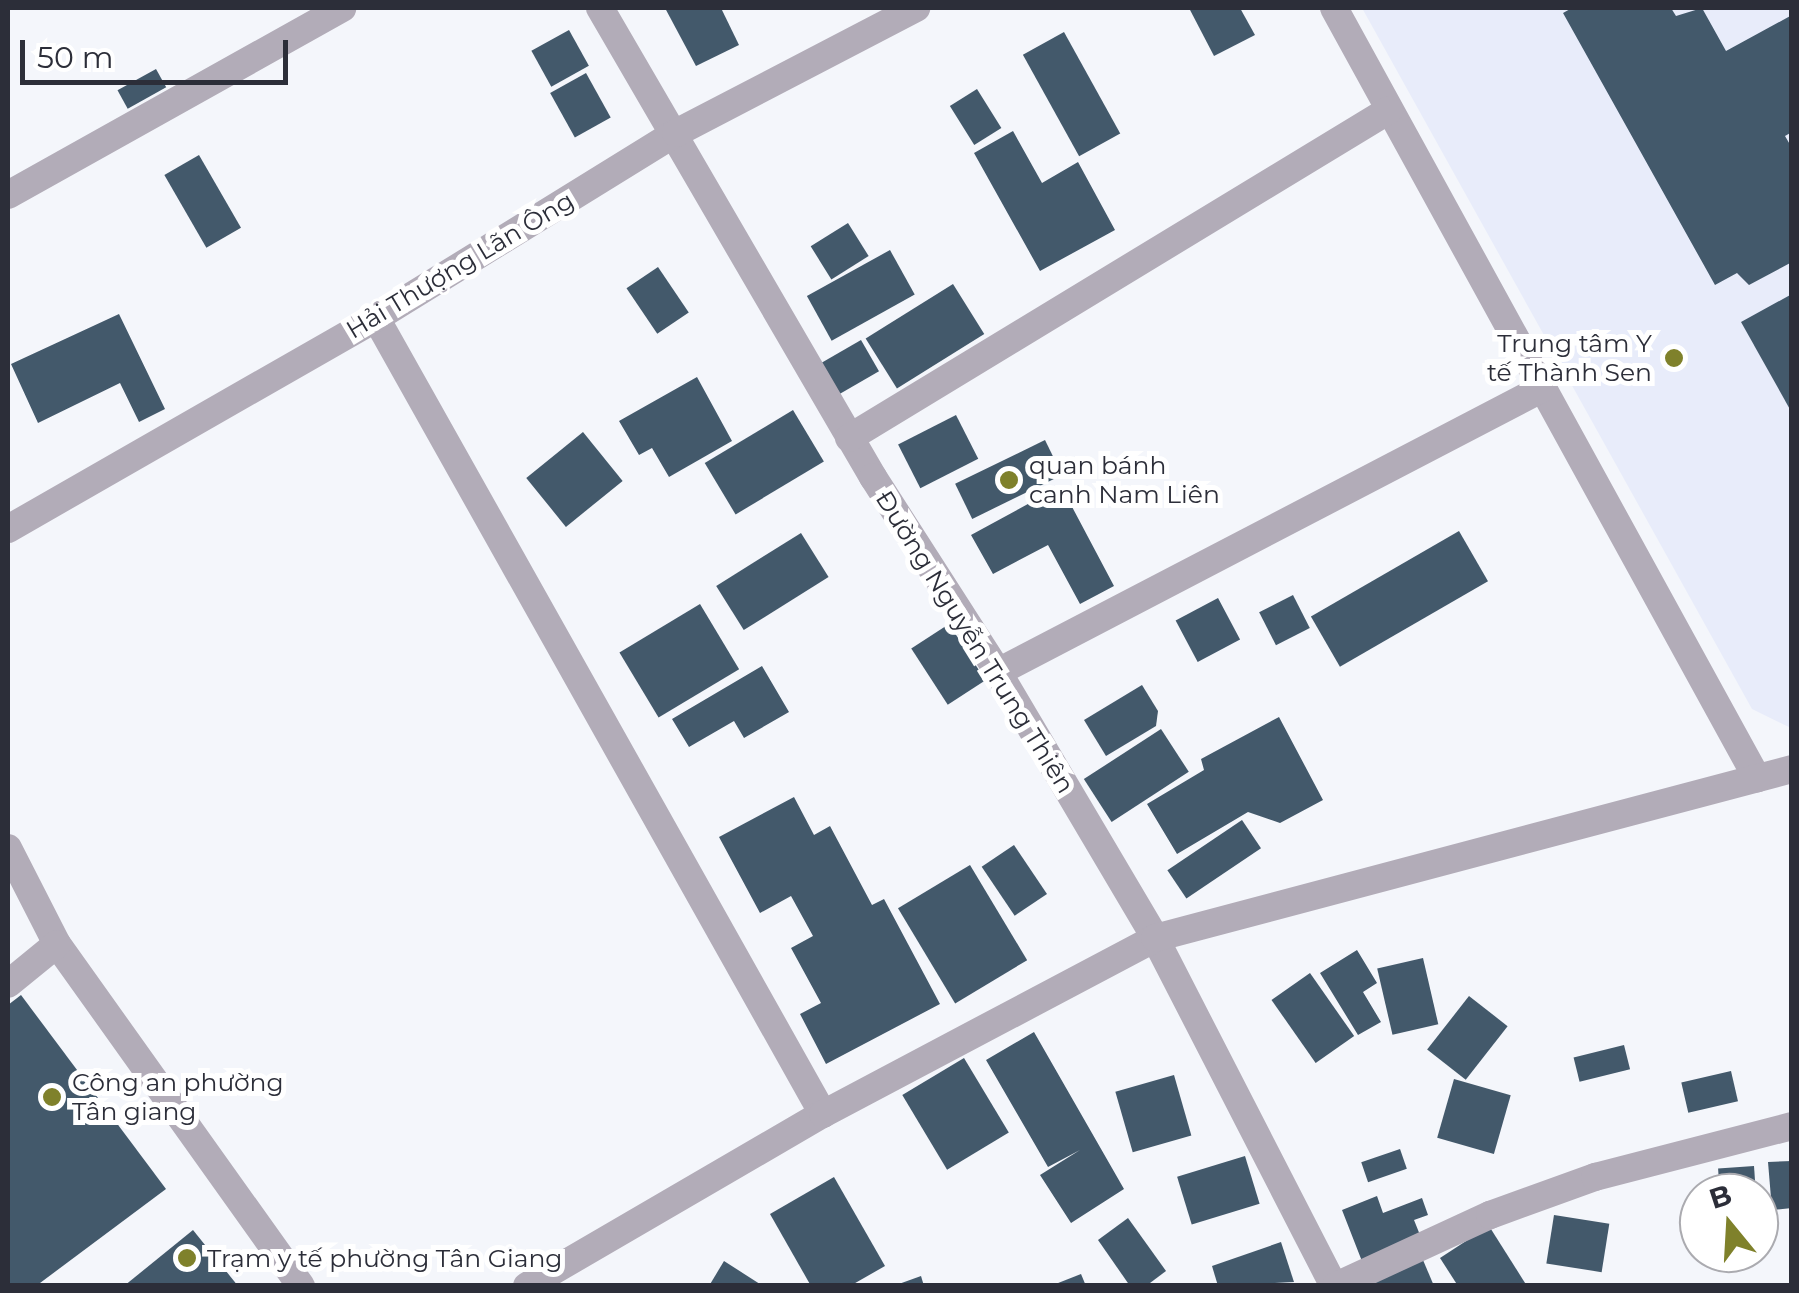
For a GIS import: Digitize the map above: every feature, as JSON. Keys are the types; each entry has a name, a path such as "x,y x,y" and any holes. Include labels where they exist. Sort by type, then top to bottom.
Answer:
{"street":[{"path":"8,195 342,8"},
{"name":"Đường Nguyễn Trung Thiên","path":"600,8 676,133 849,438 998,672 1154,938 1335,1286"},
{"name":"Hải Thượng Lãn Ông","path":"8,529 376,318 676,133 916,8"},
{"path":"1334,8 1758,778"},
{"path":"849,438 1390,110"},
{"path":"376,318 823,1114"},
{"path":"998,672 1543,388"},
{"path":"527,1286 823,1114 1154,938 1792,768"},
{"path":"8,848 57,944 301,1286"},
{"path":"8,984 57,944"},
{"path":"1335,1286 1490,1215 1595,1177 1792,1126"}],"shaded area":[{"name":"Trung tâm Y tế Thành Sen","path":"1362,8 1791,8 1791,728 1752,709"}],"building":[{"path":"665,8 721,8 739,45 696,66"},
{"path":"1189,8 1240,8 1255,35 1214,56"},
{"path":"1572,8 1671,8 1676,16 1702,8 1726,51 1792,15 1792,132 1785,136 1792,148 1792,262 1749,285 1737,273 1715,285 1563,13"},
{"path":"569,30 589,66 551,87 531,51"},
{"path":"1064,32 1120,133 1079,156 1023,55"},
{"path":"156,69 166,87 128,109 118,90"},
{"path":"586,73 611,118 575,137 550,93"},
{"path":"977,89 1001,128 974,145 950,106"},
{"path":"1013,131 1042,183 1078,162 1115,230 1040,271 974,153"},
{"path":"199,155 241,228 206,248 164,175"},
{"path":"848,223 869,256 831,279 811,246"},
{"path":"890,250 915,295 832,341 807,296"},
{"path":"658,267 689,313 657,334 626,288"},
{"path":"953,284 984,334 897,389 866,339"},
{"path":"1792,294 1792,413 1741,322"},
{"path":"119,314 165,409 139,422 120,383 38,423 11,364"},
{"path":"861,340 879,371 833,398 815,366"},
{"path":"697,377 732,441 669,477 652,448 639,455 619,421"},
{"path":"793,410 824,461 736,514 705,463"},
{"path":"956,415 978,459 920,488 898,445"},
{"path":"583,432 623,481 566,527 526,478"},
{"name":"quan bánh canh Nam Liên","path":"1045,440 1062,475 972,519 955,484"},
{"path":"1061,486 1114,586 1080,604 1048,545 993,574 971,535"},
{"path":"1459,531 1488,581 1340,667 1311,616"},
{"path":"801,533 829,577 744,630 716,586"},
{"path":"1293,595 1310,628 1276,645 1259,612"},
{"path":"1218,598 1240,639 1198,662 1176,621"},
{"path":"700,604 739,669 659,718 619,652"},
{"path":"949,624 985,680 948,705 911,649"},
{"path":"762,666 789,712 744,738 734,721 689,747 672,719"},
{"path":"1142,685 1158,711 1156,726 1106,756 1084,720"},
{"path":"1279,717 1323,800 1280,823 1248,812 1177,854 1147,804 1204,770 1201,759"},
{"path":"1161,729 1189,772 1112,822 1084,779"},
{"path":"794,797 814,835 830,826 872,905 884,899 940,1004 826,1064 800,1014 821,1003 791,948 813,936 791,896 760,913 719,837"},
{"path":"1242,820 1261,848 1186,899 1167,870"},
{"path":"1014,845 1047,894 1015,916 982,867"},
{"path":"970,865 1027,960 955,1003 898,908"},
{"path":"1357,950 1377,983 1363,992 1381,1022 1358,1035 1320,973"},
{"path":"1423,958 1438,1024 1393,1035 1377,969"},
{"path":"1310,973 1354,1036 1316,1063 1271,1000"},
{"name":"Công an phường Tân giang","path":"21,995 166,1189 36,1286 8,1286 8,1005"},
{"path":"1469,996 1508,1026 1466,1080 1427,1050"},
{"path":"1034,1032 1124,1189 1071,1223 1040,1175 1080,1150 1048,1167 986,1060"},
{"path":"1624,1045 1630,1069 1580,1082 1574,1058"},
{"path":"964,1058 1009,1133 947,1170 902,1095"},
{"path":"1731,1071 1738,1101 1688,1113 1681,1082"},
{"path":"1174,1075 1191,1136 1133,1152 1115,1092"},
{"path":"1454,1079 1511,1095 1494,1154 1437,1138"},
{"path":"1400,1149 1407,1169 1368,1182 1361,1162"},
{"path":"1245,1156 1260,1204 1192,1225 1177,1177"},
{"path":"1792,1161 1792,1208 1779,1209 1779,1173 1769,1173 1768,1162"},
{"path":"1754,1166 1754,1173 1718,1173 1718,1169"},
{"path":"834,1177 885,1266 850,1286 811,1286 770,1214"},
{"path":"1377,1196 1383,1213 1422,1198 1428,1215 1414,1220 1422,1240 1365,1269 1342,1210"},
{"path":"1554,1215 1609,1224 1602,1272 1546,1263"},
{"path":"1128,1218 1166,1271 1146,1286 1130,1286 1098,1240"},
{"path":"1489,1226 1527,1286 1458,1286 1440,1258"},
{"name":"Trạm y tế phường Tân Giang","path":"193,1230 238,1286 124,1286"},
{"path":"1281,1242 1294,1282 1218,1286 1212,1266"},
{"path":"1423,1260 1434,1286 1362,1286"},
{"path":"724,1261 763,1286 709,1286"},
{"path":"1081,1274 1086,1286 1053,1286 1053,1285"},
{"path":"921,1276 924,1286 896,1286 896,1285"}],"place":[{"name":"Trung tâm Y tế Thành Sen","path":"1674,358"},
{"name":"quan bánh canh Nam Liên","path":"1009,480"},
{"name":"Công an phường Tân giang","path":"52,1097"},
{"name":"Trạm y tế phường Tân Giang","path":"187,1258"}]}
